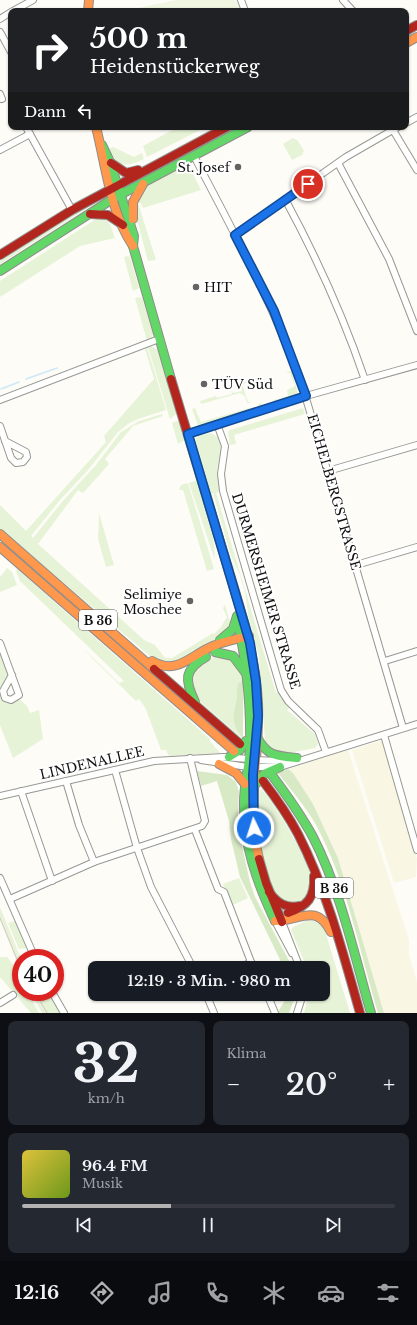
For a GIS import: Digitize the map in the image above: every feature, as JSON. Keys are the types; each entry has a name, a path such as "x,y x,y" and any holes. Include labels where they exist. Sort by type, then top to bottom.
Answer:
{"main road":[{"path":"97,130 117,196 128,241 134,246"},
{"path":"0,254 114,186 220,130"},
{"path":"0,271 117,196 242,130"},
{"path":"102,145 110,162 114,186"},
{"path":"110,162 121,171 128,173 167,159"},
{"path":"147,181 133,202 134,246 159,340 236,599 257,690 257,737 245,784 245,817 253,867 262,896 279,920"},
{"path":"117,196 134,236"},
{"path":"74,223 98,212 112,216 123,225"},
{"name":"B 36","path":"0,534 240,744"},
{"name":"B 36","path":"0,547 231,754"},
{"path":"195,704 188,686 188,674 232,631 236,625 236,599"},
{"path":"237,616 246,640 253,816 256,840 261,867 279,920"},
{"path":"117,636 132,643 155,663 167,668 180,665 213,649 246,640"},
{"path":"213,649 226,652 234,656 240,662 248,676"},
{"path":"231,754 242,748 250,732"},
{"path":"257,737 263,748 271,755 297,758"},
{"path":"219,764 236,773 245,784"},
{"path":"253,793 261,777 280,767"},
{"name":"B 36","path":"271,774 303,820 323,861 336,896 371,1013"},
{"name":"B 36","path":"263,781 292,822 314,866 360,1013"},
{"path":"279,920 301,909 312,897 314,891 314,866"},
{"path":"269,892 281,905 290,908 302,907"},
{"path":"279,920 306,914 316,915 322,918 330,928 337,950 346,967"}],"street":[{"path":"19,8 33,0"},
{"path":"343,0 350,8"},
{"path":"0,32 2,41"},
{"path":"28,130 72,210"},
{"path":"235,235 338,163 393,130"},
{"path":"397,130 417,170"},
{"path":"0,150 30,134"},
{"name":"EICHELBERGSTRASSE","path":"194,156 274,311 306,396 385,661 403,728"},
{"path":"338,163 372,224 389,259 417,331"},
{"path":"285,199 330,286 348,329 365,380"},
{"path":"0,400 159,340"},
{"path":"188,434 306,396 417,365"},
{"name":"DURMERSHEIMER STRASSE","path":"218,424 225,446 221,471 223,491 281,690 288,701 318,730 326,752"},
{"path":"0,426 5,441"},
{"path":"328,471 417,445"},
{"path":"356,565 417,547"},
{"path":"0,643 12,676"},
{"path":"385,661 417,651"},
{"path":"251,763 280,767 417,724"},
{"path":"384,735 417,850"},
{"name":"LINDENALLEE","path":"0,796 154,761 231,754 251,763"},
{"path":"251,763 277,761 319,754"},
{"path":"10,899 94,862 195,830 202,826 205,821 190,758"},
{"name":"LINDENALLEE","path":"190,758 219,764 251,763"},
{"path":"116,770 137,848 156,900 189,961"},
{"path":"66,781 79,825 94,862"},
{"path":"21,791 52,881"},
{"path":"195,830 218,889 224,892 251,961"},
{"path":"0,878 30,949"},
{"path":"279,920 297,961"},
{"path":"0,1003 12,996"},
{"path":"57,1001 64,1013"},
{"path":"209,1001 214,1013"},
{"path":"270,1001 275,1013"},
{"path":"297,1013 301,1001"}],"shaded area":[{"path":"383,740 417,859 416,877 394,883 352,750"},
{"path":"348,750 409,940 409,955 417,982 417,1013 384,1013 338,858 313,804 288,769"}],"green space":[{"path":"176,0 236,0 240,8 139,8"},
{"path":"172,130 200,130 147,157 143,146"},
{"path":"293,138 298,141 304,151 302,155 292,160 283,144"},
{"path":"113,147 134,157 142,153 144,159 128,165 123,164 112,155 109,149"},
{"path":"188,163 192,164 189,166 201,190 143,208 141,203 138,203 156,260 148,261 135,207 146,186"},
{"path":"102,196 103,198 0,264 0,258"},
{"path":"103,217 110,224 115,238 80,246 0,297 0,281 96,219"},
{"path":"124,257 130,257 139,288 133,291"},
{"path":"135,298 142,298 153,333 152,337 147,341"},
{"path":"151,346 158,350 177,413 170,419 148,347"},
{"path":"147,347 166,410 138,419 128,424 118,432 88,470 60,500 31,536 33,538 62,502 96,465 121,432 139,421 162,414 163,416 133,426 105,459 109,464 83,493 78,490 38,544 144,640 155,645 165,658 172,658 213,633 214,634 221,627 227,617 223,608 225,605 231,625 229,631 177,664 156,661 0,529 0,505 26,531 106,442 104,436 154,379 145,349"},
{"path":"292,370 298,394 296,397 275,403 274,400 288,396 287,390 295,386 290,373 286,373"},
{"path":"255,379 260,395 255,380 242,384 248,402 252,403 247,403 245,396 240,393 201,404 200,401 216,396 217,398 232,394 231,390 233,393 242,391 240,383"},
{"path":"262,403 263,407 259,407 258,404"},
{"path":"195,408 201,422 249,408 251,409 198,426 192,409"},
{"path":"303,408 305,414 234,435 236,444 230,445 228,432 230,430"},
{"path":"177,421 179,422 185,440 178,444 172,423"},
{"path":"211,433 219,438 222,446 217,469 220,491 216,493 276,693 279,692 281,698 290,707 287,710 315,734 318,744 315,748 284,754 269,749 265,741 259,656 249,619 245,593 240,575 231,556 213,493 224,541 235,569 232,569 194,442 198,436"},
{"path":"197,481 213,534 215,557 189,483"},
{"path":"188,483 214,569 207,571 183,490 179,490 181,485"},
{"path":"99,513 114,565 106,567 98,539"},
{"path":"7,568 12,572 17,585 0,592 0,577"},
{"path":"17,569 210,739 209,740 220,753 169,756 166,750 161,750 145,707 139,699 136,701 92,658 84,649 119,683 124,681 20,581 16,571"},
{"path":"0,653 9,676 1,690 11,702 19,699 27,706 30,713 39,710 43,739 13,758 0,725"},
{"path":"218,655 227,655 241,667 243,681 238,683 234,717 238,730 243,739 196,698 192,690 192,676 195,671"},
{"path":"243,681 243,739 235,726 234,717 237,685"},
{"path":"288,769 293,773 313,804 338,858 384,1013 378,1013 344,892 326,845 311,816 277,772"},
{"path":"197,771 227,775 236,782 239,792 238,813 241,842 250,882 255,897 289,961 281,961 240,877 231,839 229,821 217,781 201,786"},
{"path":"260,789 272,802 288,827 311,876 309,897 291,906 273,893 264,868 258,827"},
{"path":"239,878 248,898 231,906 223,884"},
{"path":"0,907 17,949 12,950 0,920"},
{"path":"307,920 318,923 322,926 325,931 350,1013 304,1013 307,1001 330,1001 330,961 304,961 291,930"},
{"path":"15,921 27,948 19,949 8,923"},
{"path":"0,957 7,957 12,964 12,991 0,977"},
{"path":"21,1001 32,1001 39,1013 31,1013"},
{"path":"36,1001 55,1001 61,1013 42,1013"},
{"path":"285,1001 293,1001 289,1013 279,1013 279,1010"}],"waterway":[{"path":"26,379 57,368"},
{"path":"1,389 19,382"}],"tram line":[{"path":"0,918 13,949"},
{"path":"40,1001 47,1013"}],"traffic: fast":[{"path":"0,271 114,198 242,130"},
{"path":"102,145 110,162 134,236 133,246 171,379"},
{"path":"220,640 233,629 237,616"},
{"path":"237,618 243,650 250,712 250,751 245,787 244,818 252,863 262,892 275,921"},
{"path":"215,652 233,656 248,676"},
{"path":"195,702 189,688 188,676 193,667 206,657"},
{"path":"257,737 265,748 273,754 283,757 297,758"},
{"path":"229,757 240,750 246,741"},
{"path":"257,783 264,774 280,767"},
{"path":"271,774 288,797 313,837 323,858 339,901 371,1013"}],"traffic: slow":[{"path":"88,8 89,0"},
{"path":"409,41 417,37"},
{"path":"97,130 114,204 125,233 133,246"},
{"path":"133,219 133,202 143,184"},
{"path":"0,534 154,669"},
{"path":"0,547 234,751"},
{"path":"225,558 246,630 257,685 258,723 253,801 255,840 259,859"},
{"path":"152,661 161,665 176,665 213,646 226,641 249,636"},
{"path":"219,764 236,773 245,784"},
{"path":"275,921 313,915 325,923 331,932"}],"traffic: jam":[{"path":"409,29 417,25"},
{"path":"0,255 72,210 221,130"},
{"path":"111,163 126,173 138,170"},
{"path":"90,214 108,215 123,225"},
{"path":"171,379 225,558"},
{"path":"154,669 240,744"},
{"path":"263,781 282,807 298,834 318,878 334,922 360,1013"},
{"path":"259,859 266,883 282,922"},
{"path":"288,913 301,907 309,900 313,890 314,876"},
{"path":"269,892 275,899 286,906 300,906"}],"place":[{"name":"St. Josef","path":"238,167"},
{"name":"HIT","path":"196,287"},
{"name":"TÜV Süd","path":"204,384"},
{"name":"Selimiye Moschee","path":"190,601"}],"route":[{"path":"254,828 253,775 258,716 254,662 240,605 236,599 188,434 306,396 274,311 235,235 308,184"}]}
